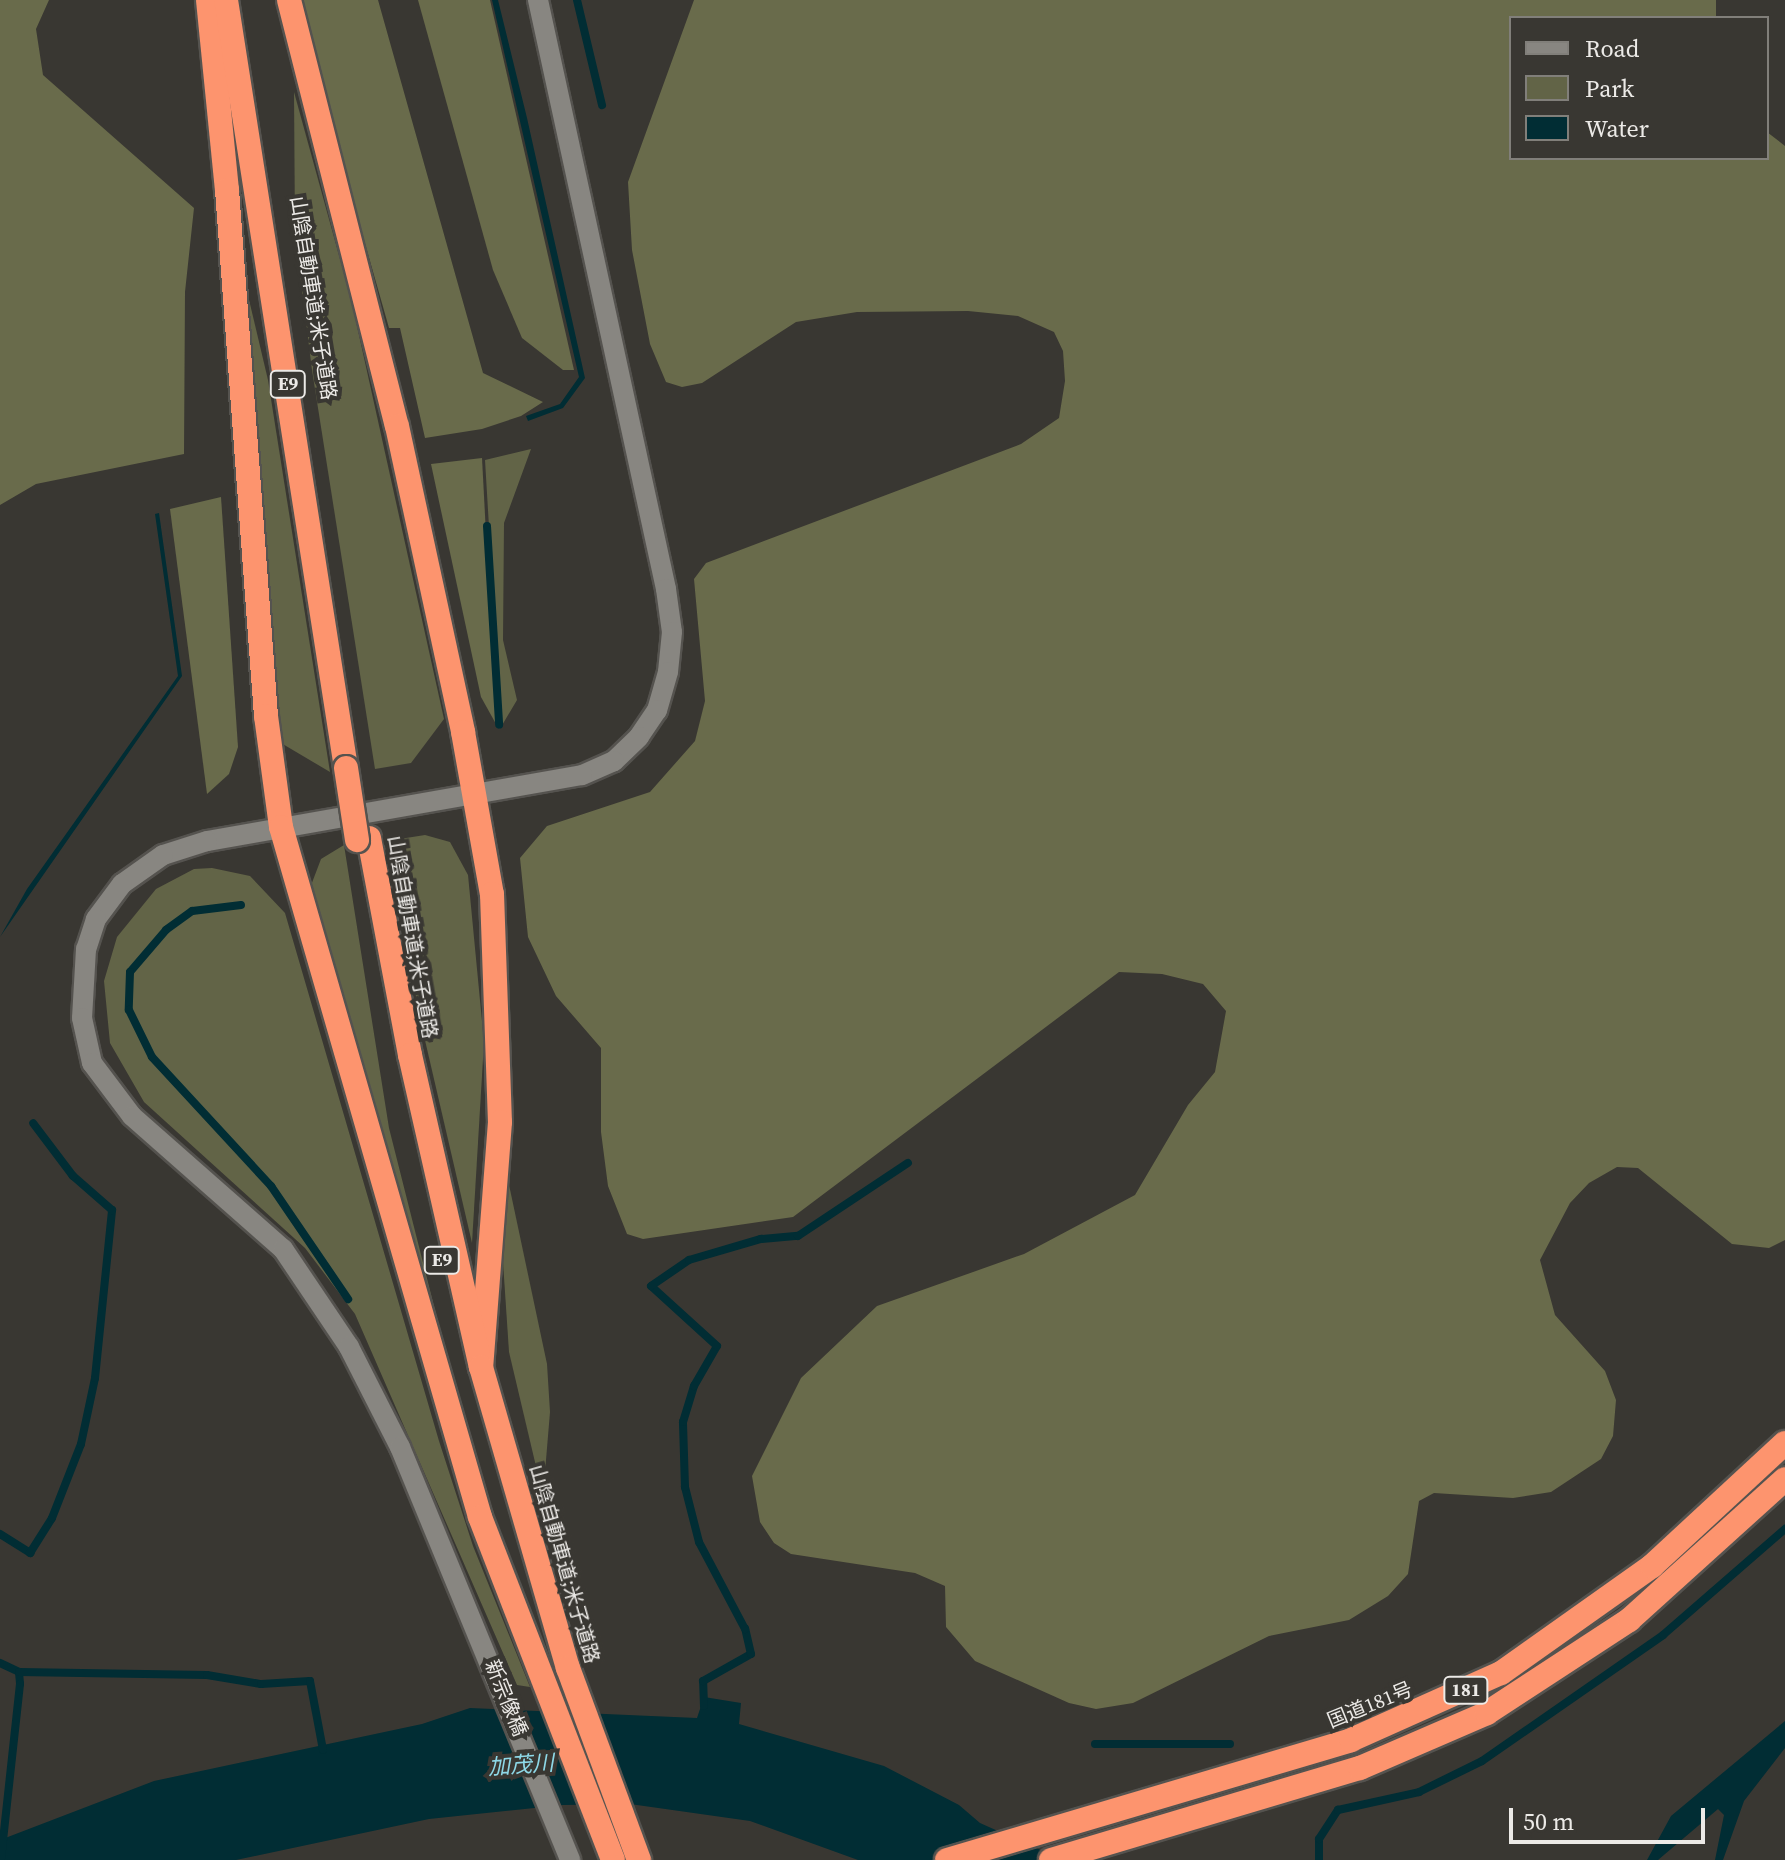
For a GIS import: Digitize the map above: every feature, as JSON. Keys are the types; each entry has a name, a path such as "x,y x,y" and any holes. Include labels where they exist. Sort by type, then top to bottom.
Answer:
{"highway":[{"path":"208,0 227,190 266,716 281,827 440,1390 554,1672"},
{"name":"山陰自動車道;米子道路","path":"226,0 353,768"},
{"name":"山陰自動車道;米子道路","path":"241,0 397,1057 468,1370 554,1672 613,1860"},
{"path":"289,0 397,426 492,894 500,1122 481,1367"},
{"name":"山陰自動車道;米子道路","path":"363,839 481,1367 554,1672 639,1860"},
{"name":"国道181号","path":"947,1860 1351,1740 1501,1673 1652,1566 1785,1443"},
{"name":"181","path":"1051,1860 1360,1768 1487,1713 1629,1620 1785,1479"}],"street":[{"name":"新宗像橋","path":"538,0 672,632 668,672 657,710 614,761 537,787 473,794 281,827 163,855 122,884 96,919 86,949 82,1018 92,1063 132,1116 283,1249 349,1347 400,1447 487,1650 570,1860"}],"green space":[{"path":"0,0 49,0 36,29 43,75 194,208 185,292 184,454 36,484 0,505"},
{"path":"296,0 378,0 483,373 543,402 521,416 482,429 425,438 400,328 389,328"},
{"path":"418,0 490,0 574,370 563,370 522,338 493,270"},
{"path":"694,0 1716,0 1716,16 1509,16 1509,160 1769,160 1769,134 1785,146 1785,1240 1769,1248 1732,1244 1638,1168 1617,1167 1589,1183 1570,1203 1540,1260 1555,1315 1605,1371 1616,1400 1613,1436 1601,1459 1551,1492 1513,1498 1434,1493 1419,1501 1408,1574 1388,1596 1349,1620 1269,1636 1133,1703 1096,1709 1069,1703 975,1661 946,1627 945,1586 915,1573 791,1554 774,1543 760,1522 752,1476 801,1378 877,1306 1024,1254 1135,1195 1188,1105 1215,1072 1226,1011 1203,984 1162,974 1119,972 793,1217 643,1239 627,1234 608,1186 601,1132 601,1048 556,996 528,937 520,858 547,826 650,792 695,741 705,701 694,579 706,563 1021,444 1059,418 1065,381 1063,351 1054,332 1018,316 968,311 857,312 796,322 702,383 682,387 666,382 650,344 632,250 628,182"},
{"path":"294,92 351,299 444,719 411,763 375,769 312,370 295,233"},
{"path":"246,287 268,380 330,772 281,743"},
{"path":"531,449 504,523 503,640 517,700 501,727 485,460"},
{"path":"482,458 496,724 481,697 431,464"},
{"path":"221,497 238,747 229,774 207,794 170,509"},
{"path":"425,835 450,842 468,875 484,1042 472,1243 421,1023 387,841"},
{"path":"344,845 389,1128 460,1409 310,888 321,859"},
{"path":"212,868 250,876 285,913 439,1441 473,1546 530,1687 517,1685 355,1314 305,1248 144,1102 110,1043 104,981 117,937 156,889 194,869"},
{"path":"508,1180 547,1364 550,1412 543,1496 509,1352 502,1247"}],"water":[{"path":"492,0 498,0 585,378 563,408 528,421 526,416 560,404 579,377"},
{"path":"159,513 182,676 0,937 27,889 178,676 155,514"},
{"name":"加茂川","path":"704,1697 741,1703 739,1724 884,1766 959,1805 980,1823 1063,1860 858,1860 750,1821 630,1804 563,1805 429,1819 236,1860 0,1860 0,1840 154,1781 422,1724 470,1708 697,1718"},
{"path":"1785,1721 1785,1748 1744,1801 1723,1860 1715,1860 1724,1815 1718,1809 1658,1860 1647,1860 1671,1816"}],"waterway":[{"path":"577,0 602,105"},
{"path":"487,526 499,725"},
{"path":"241,905 192,911 166,930 130,972 129,1010 152,1057 271,1186 348,1299"},
{"path":"0,1534 30,1553 52,1518 81,1444 95,1378 112,1210 73,1176 33,1123"},
{"path":"704,1706 703,1681 751,1654 745,1629 699,1542 685,1487 683,1422 694,1386 717,1346 651,1286 689,1260 761,1239 798,1236 908,1163"},
{"path":"1319,1860 1319,1839 1338,1810 1419,1792 1482,1761 1663,1635 1785,1529"},
{"path":"0,1663 19,1672 20,1684 1,1860"},
{"path":"19,1672 207,1675 261,1684 310,1681 323,1750"},
{"path":"1095,1744 1230,1744"}]}
